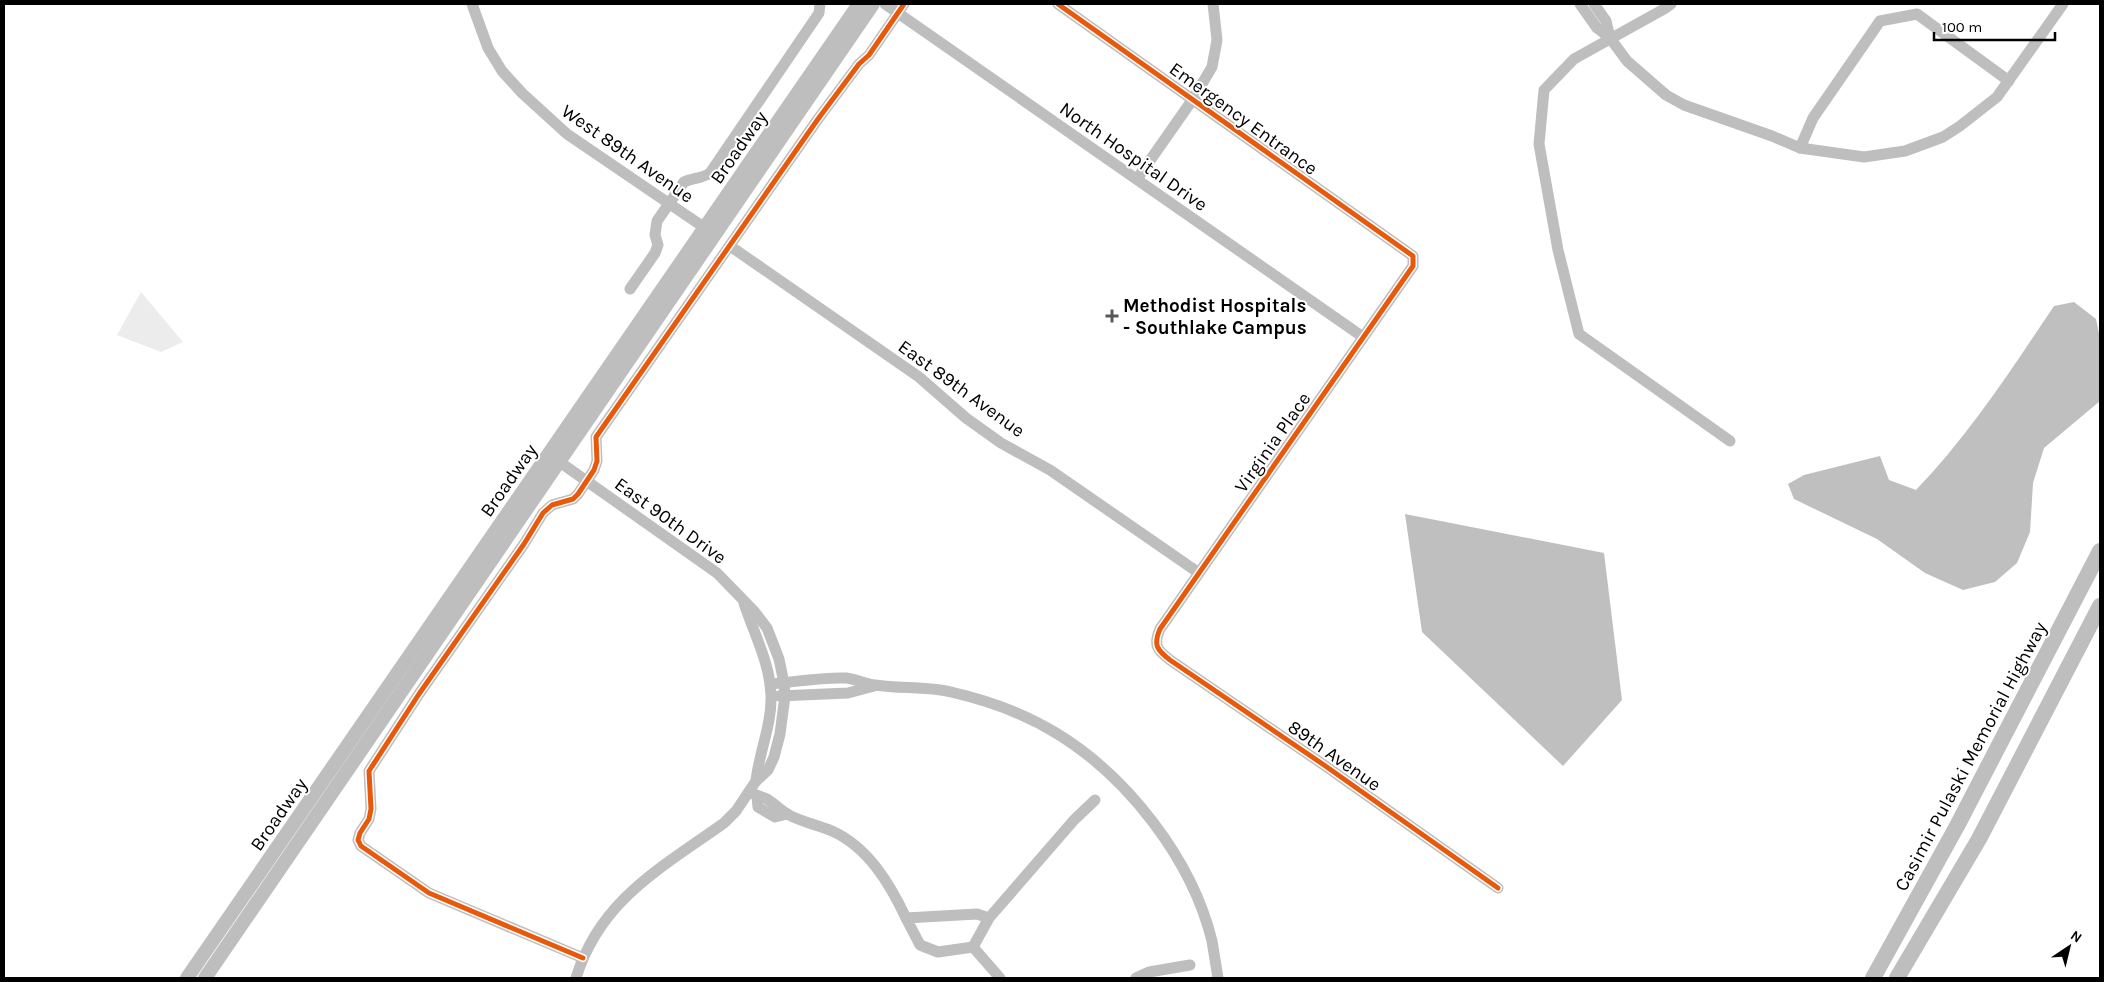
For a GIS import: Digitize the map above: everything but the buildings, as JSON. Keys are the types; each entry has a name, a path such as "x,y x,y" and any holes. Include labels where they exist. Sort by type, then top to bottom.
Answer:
{"highway":[{"name":"Casimir Pulaski Memorial Highway","path":"1873,978 1957,826 2100,551"},
{"path":"1897,978 1979,839 2100,606"}],"main road":[{"name":"Broadway","path":"205,978 554,458 705,228 859,4"},
{"name":"Broadway","path":"187,978 873,4"}],"street":[{"name":"West 89th Avenue","path":"472,4 488,48 502,71 522,93 567,134 705,228"},
{"path":"630,289 655,253 658,245 655,235 657,221 684,182 689,179 696,180 710,173 819,13 820,4"},
{"name":"North Hospital Drive","path":"886,4 901,8 1137,179 1363,337"},
{"name":"Emergency Entrance","path":"1058,4 1413,256"},
{"path":"1137,179 1206,79 1216,53 1217,40 1213,4"},
{"path":"1580,4 1597,28 1610,38 1627,61 1666,95 1699,111 1772,136 1800,148 1864,157 1905,151 1943,137 1960,126 1997,97 2063,4"},
{"path":"1594,4 1606,21 1610,38"},
{"path":"1671,4 1574,59 1544,90 1539,144 1558,250 1579,334 1730,441"},
{"path":"583,958 429,893 361,846 358,840 369,819 371,809 368,771 543,513 560,501 573,499 587,481 594,470 596,461 596,438 818,119 859,64 869,55 901,8"},
{"path":"1800,148 1813,118 1880,21 1916,14 2009,81"},
{"name":"East 89th Avenue","path":"730,246 919,377 966,418 994,438 1050,470 1199,573"},
{"name":"Virginia Place","path":"1156,646 1156,639 1160,629 1413,266 1413,256"},
{"name":"East 90th Drive","path":"554,458 716,573 767,628 779,659 785,696 780,734 774,757 768,770 756,781"},
{"name":"East 90th Drive","path":"744,602 768,669 771,696 768,730 758,763 756,781"},
{"name":"89th Avenue","path":"1156,646 1158,651 1170,660 1324,765 1498,888"},
{"path":"770,684 847,678 876,686 924,688 950,692 977,699 1017,714 1056,732 1092,758 1123,787 1149,817 1180,862 1197,899 1211,940 1218,978"},
{"path":"771,696 848,693 876,686"},
{"path":"576,978 592,938 606,918 627,895 724,823 753,795 756,781"},
{"path":"753,795 764,798 780,807 787,814 834,832 858,848 881,873 920,945 938,952 973,947"},
{"path":"973,947 989,918 1074,820 1095,800"},
{"path":"906,918 977,914 989,918"},
{"path":"973,947 1000,978"},
{"path":"1136,978 1149,972 1190,965"}],"shaded area":[{"path":"141,292 183,342 161,352 117,335"},
{"path":"2074,302 2096,319 2100,338 2100,401 2044,448 2033,483 2030,532 2017,563 1995,582 1963,590 1925,573 1877,539 1794,499 1788,484 1804,475 1880,456 1889,480 1916,490 1936,469 1972,424 2006,378 2054,306"},
{"path":"1405,514 1604,553 1622,700 1563,766 1422,632"}],"cycle path":[{"path":"583,958 429,893 361,846 358,840 369,819 371,809 369,771 419,694 524,544 543,513 552,505 573,499 578,494 594,470 597,461 596,437 818,119 859,64 869,55 904,4"},
{"path":"1058,4 1413,256 1413,266 1160,629 1157,643 1159,650 1170,660 1324,765 1498,888"}],"place":[{"name":"Methodist Hospitals - Southlake Campus","path":"1112,316"}]}
